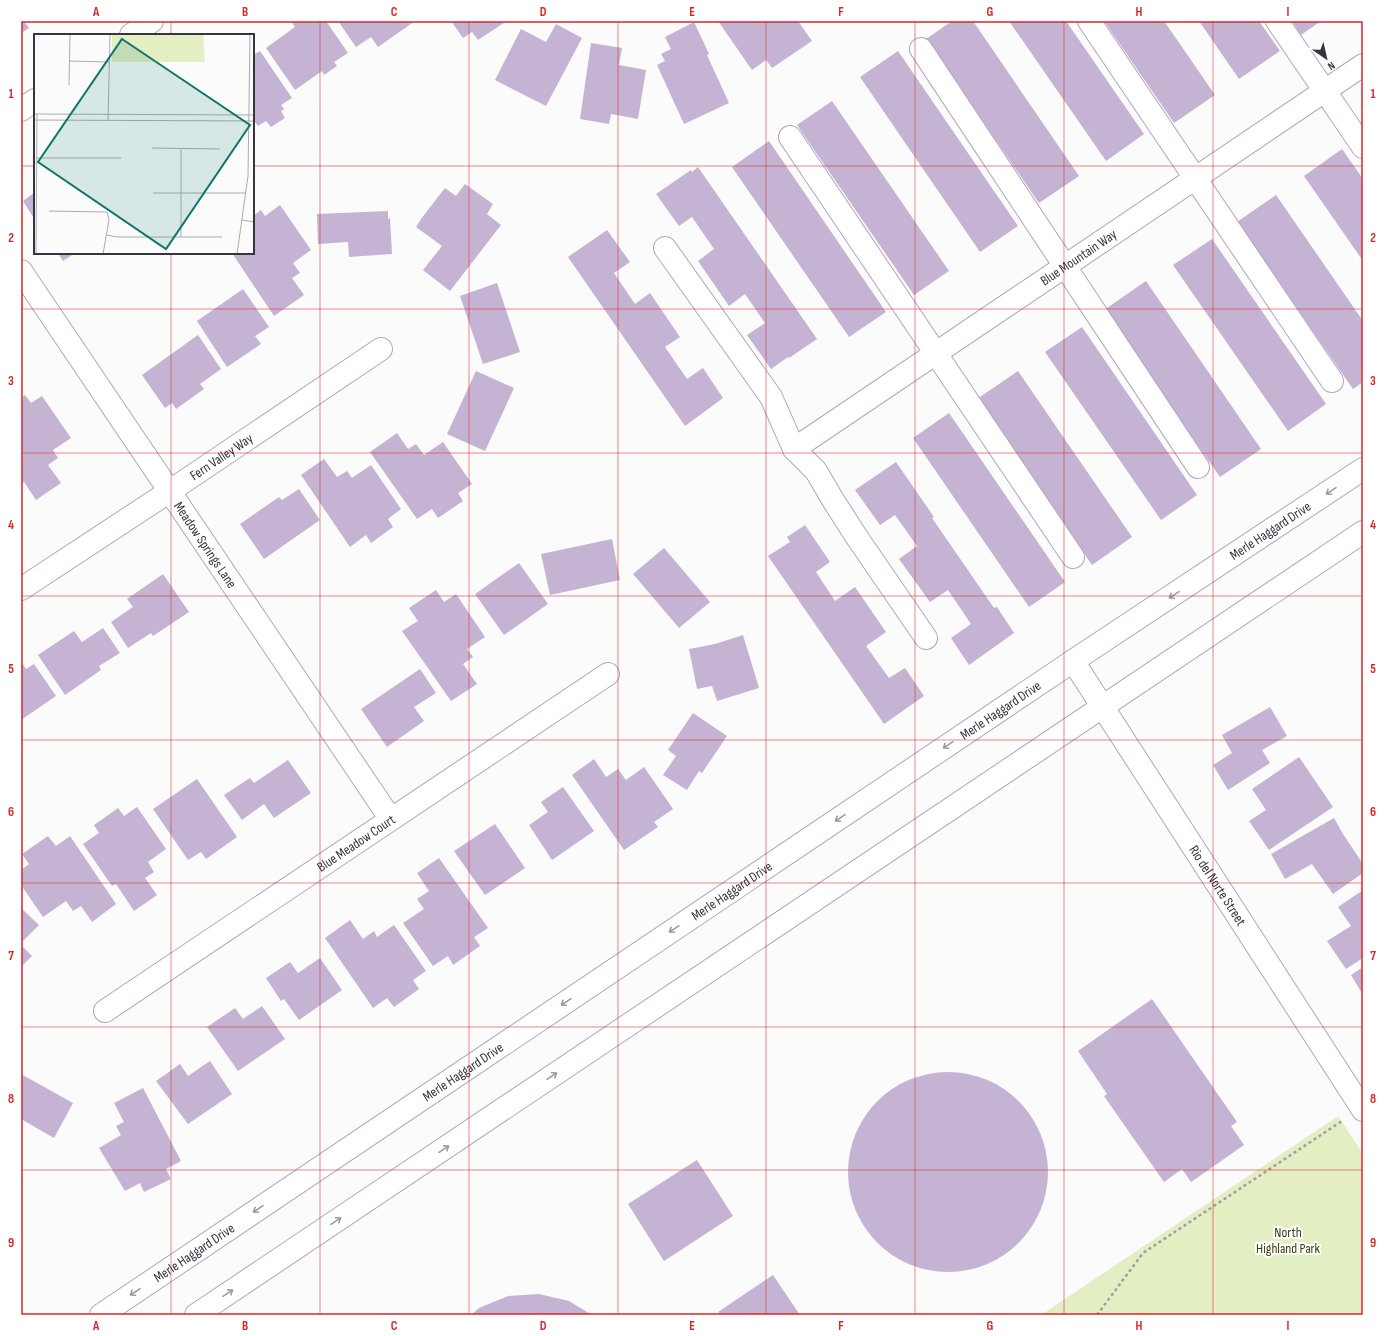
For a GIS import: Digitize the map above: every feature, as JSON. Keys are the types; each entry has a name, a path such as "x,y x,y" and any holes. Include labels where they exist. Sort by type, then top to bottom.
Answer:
{"street":[{"path":"132,34 152,21"},
{"path":"1089,21 1332,381"},
{"path":"1277,21 1363,147"},
{"path":"921,49 1198,468"},
{"name":"Blue Mountain Way","path":"794,449 1363,65"},
{"path":"21,110 34,101"},
{"path":"790,137 937,353 1073,557"},
{"path":"665,248 771,397 794,449 816,471 856,536 926,638"},
{"name":"Meadow Springs Lane","path":"21,271 390,818"},
{"name":"Fern Valley Way","path":"21,589 381,349"},
{"name":"Merle Haggard Drive","path":"101,1315 1073,661 1363,469"},
{"path":"196,1315 1363,532"},
{"name":"Rio del Norte Street","path":"1073,661 1362,1104"},
{"name":"Blue Meadow Court","path":"105,1011 390,818 608,674"}],"path":[{"path":"1097,1315 1143,1254 1344,1119"}],"green space":[{"name":"North Highland Park","path":"1338,1116 1363,1154 1363,1315 1041,1315"}],"building":[{"path":"21,21 24,21 29,28 21,33"},
{"path":"291,21 326,21 348,53 334,62 337,66 324,75 322,71 295,90 266,48 295,27"},
{"path":"338,21 415,21 378,47 371,37 356,47"},
{"path":"451,21 507,21 478,40 472,32 463,38"},
{"path":"718,21 798,21 812,41 772,68 766,60 752,70"},
{"path":"952,21 973,21 1079,176 1039,203 926,39"},
{"path":"1009,21 1066,21 1144,134 1106,161"},
{"path":"1104,21 1164,21 1215,95 1174,123"},
{"path":"1199,21 1259,21 1280,51 1239,79"},
{"path":"1292,21 1321,21 1301,35"},
{"path":"694,22 729,103 684,124 657,65 665,61 661,54 671,49 665,37"},
{"path":"556,24 582,38 546,106 495,80 521,29 546,42"},
{"path":"591,43 622,48 619,65 646,70 638,119 611,114 609,124 580,119"},
{"path":"260,51 292,98 281,105 284,109 281,111 285,118 271,127 266,121 258,126 255,122 254,123 254,54"},
{"path":"898,51 1018,226 980,252 860,77"},
{"path":"832,101 949,271 914,295 797,125"},
{"path":"769,141 886,312 849,337 732,167"},
{"path":"1342,149 1363,179 1363,261 1304,176"},
{"path":"698,167 817,339 771,369 747,335 765,323 745,294 729,306 698,261 714,249 692,217 679,226 656,194 691,170 692,172"},
{"path":"465,184 493,204 487,214 501,225 450,291 423,270 442,246 416,227 445,188 456,196"},
{"path":"34,193 34,218 23,201"},
{"path":"1276,195 1363,321 1363,382 1353,389 1237,222"},
{"path":"280,205 311,250 293,263 300,273 292,278 304,295 274,316 233,254 254,254 254,215 261,210 265,216"},
{"path":"388,211 388,219 390,218 392,254 349,257 348,242 318,244 317,214"},
{"path":"607,230 630,262 614,273 635,304 650,293 680,337 665,347 687,379 703,368 723,398 685,426 568,257"},
{"path":"1212,239 1326,404 1288,431 1173,265"},
{"path":"59,254 74,254 63,261"},
{"path":"1146,281 1261,449 1220,477 1104,310"},
{"path":"497,283 520,352 483,364 460,296"},
{"path":"243,289 269,327 255,336 261,344 227,367 197,321"},
{"path":"1082,327 1197,495 1161,520 1045,352"},
{"path":"198,335 221,369 200,384 204,389 176,409 172,403 165,408 142,375"},
{"path":"476,371 514,388 485,451 447,434"},
{"path":"1018,371 1132,537 1092,565 977,399"},
{"path":"25,395 31,403 42,396 71,438 53,450 58,458 48,465 61,483 36,500 24,482 21,482 21,398"},
{"path":"949,413 1065,582 1029,607 913,438"},
{"path":"397,433 408,449 416,444 424,455 443,442 472,484 458,493 463,501 438,518 432,509 417,519 370,452"},
{"path":"324,459 337,477 347,471 352,478 371,465 401,509 388,519 393,527 371,543 366,535 350,547 301,475"},
{"path":"896,462 934,517 932,518 994,608 997,607 1014,633 969,665 951,638 971,624 948,590 930,602 899,559 917,546 895,515 880,525 855,490"},
{"path":"299,489 320,520 264,559 240,524 279,497 282,500"},
{"path":"805,525 830,562 816,572 835,601 855,587 886,632 866,646 889,678 905,668 924,696 884,724 768,556 790,542 787,537"},
{"path":"612,539 620,580 550,595 541,554"},
{"path":"664,548 710,602 679,628 633,574"},
{"path":"519,563 548,604 504,635 475,594"},
{"path":"163,574 189,612 153,636 151,633 128,648 111,622 133,607 127,599"},
{"path":"436,590 444,602 456,594 485,637 467,649 473,657 463,664 477,684 451,701 402,631 418,621 409,608"},
{"path":"103,628 120,653 99,666 101,670 65,695 38,655 74,631 82,642"},
{"path":"743,635 759,688 717,701 712,686 697,689 689,649 715,644"},
{"path":"23,664 26,669 34,664 56,696 21,720 21,665"},
{"path":"420,669 436,693 414,707 424,721 387,747 361,709"},
{"path":"1270,707 1287,736 1262,750 1270,763 1228,790 1213,765 1232,753 1222,735"},
{"path":"693,713 727,736 702,773 699,771 687,790 663,775 676,756 668,750"},
{"path":"1299,757 1333,807 1269,850 1249,821 1266,810 1252,789"},
{"path":"594,759 606,777 618,769 626,780 644,767 673,809 654,822 658,827 624,850 572,775"},
{"path":"288,760 311,793 274,818 264,804 242,820 224,795 250,778 254,783"},
{"path":"197,779 237,837 206,859 201,852 188,860 153,809"},
{"path":"563,787 594,831 552,860 529,825 548,812 541,802"},
{"path":"137,807 166,849 148,862 154,872 145,878 157,895 134,911 116,884 112,886 83,844 99,833 94,825 118,808 124,816"},
{"path":"1334,818 1363,864 1363,873 1333,894 1312,864 1285,879 1271,854"},
{"path":"495,824 525,868 485,895 454,851"},
{"path":"48,836 56,846 70,836 116,904 92,922 81,906 73,911 66,901 43,917 21,885 21,870 29,864 22,854"},
{"path":"439,858 488,928 474,937 480,946 453,965 448,956 433,966 403,923 424,909 417,899 429,891 417,873"},
{"path":"1363,890 1363,958 1346,969 1327,941 1351,926 1338,907"},
{"path":"21,908 39,925 21,943"},
{"path":"350,920 363,939 374,931 377,937 394,925 426,971 413,980 419,989 394,1007 387,998 373,1008 325,938"},
{"path":"21,945 32,956 21,967"},
{"path":"320,958 342,990 299,1020 284,999 281,1001 266,978 290,962 298,973"},
{"path":"1363,967 1363,995 1351,975"},
{"path":"1152,999 1237,1122 1231,1126 1244,1145 1191,1182 1182,1169 1164,1182 1104,1096 1107,1094 1078,1051"},
{"path":"262,1006 285,1039 238,1071 207,1027 235,1008 243,1019"},
{"path":"210,1061 232,1094 188,1124 156,1081 180,1064 188,1076"},
{"path":"938,1072 958,1072 977,1076 995,1083 1012,1094 1026,1108 1041,1134 1048,1162 1048,1182 1044,1201 1037,1219 1026,1236 1012,1250 995,1261 977,1268 958,1272 938,1272 919,1268 901,1261 884,1250 870,1236 859,1219 852,1201 848,1182 848,1162 852,1143 859,1125 870,1108 884,1094 901,1083 919,1076"},
{"path":"21,1074 73,1103 54,1138 21,1119"},
{"path":"143,1088 181,1161 166,1169 171,1179 144,1192 140,1183 125,1191 99,1148 121,1135 116,1126 124,1122 114,1103"},
{"path":"697,1160 733,1216 664,1261 628,1204"},
{"path":"773,1275 800,1315 721,1315 718,1312"},
{"path":"539,1294 569,1301 592,1315 471,1315 479,1308 508,1296"}]}
